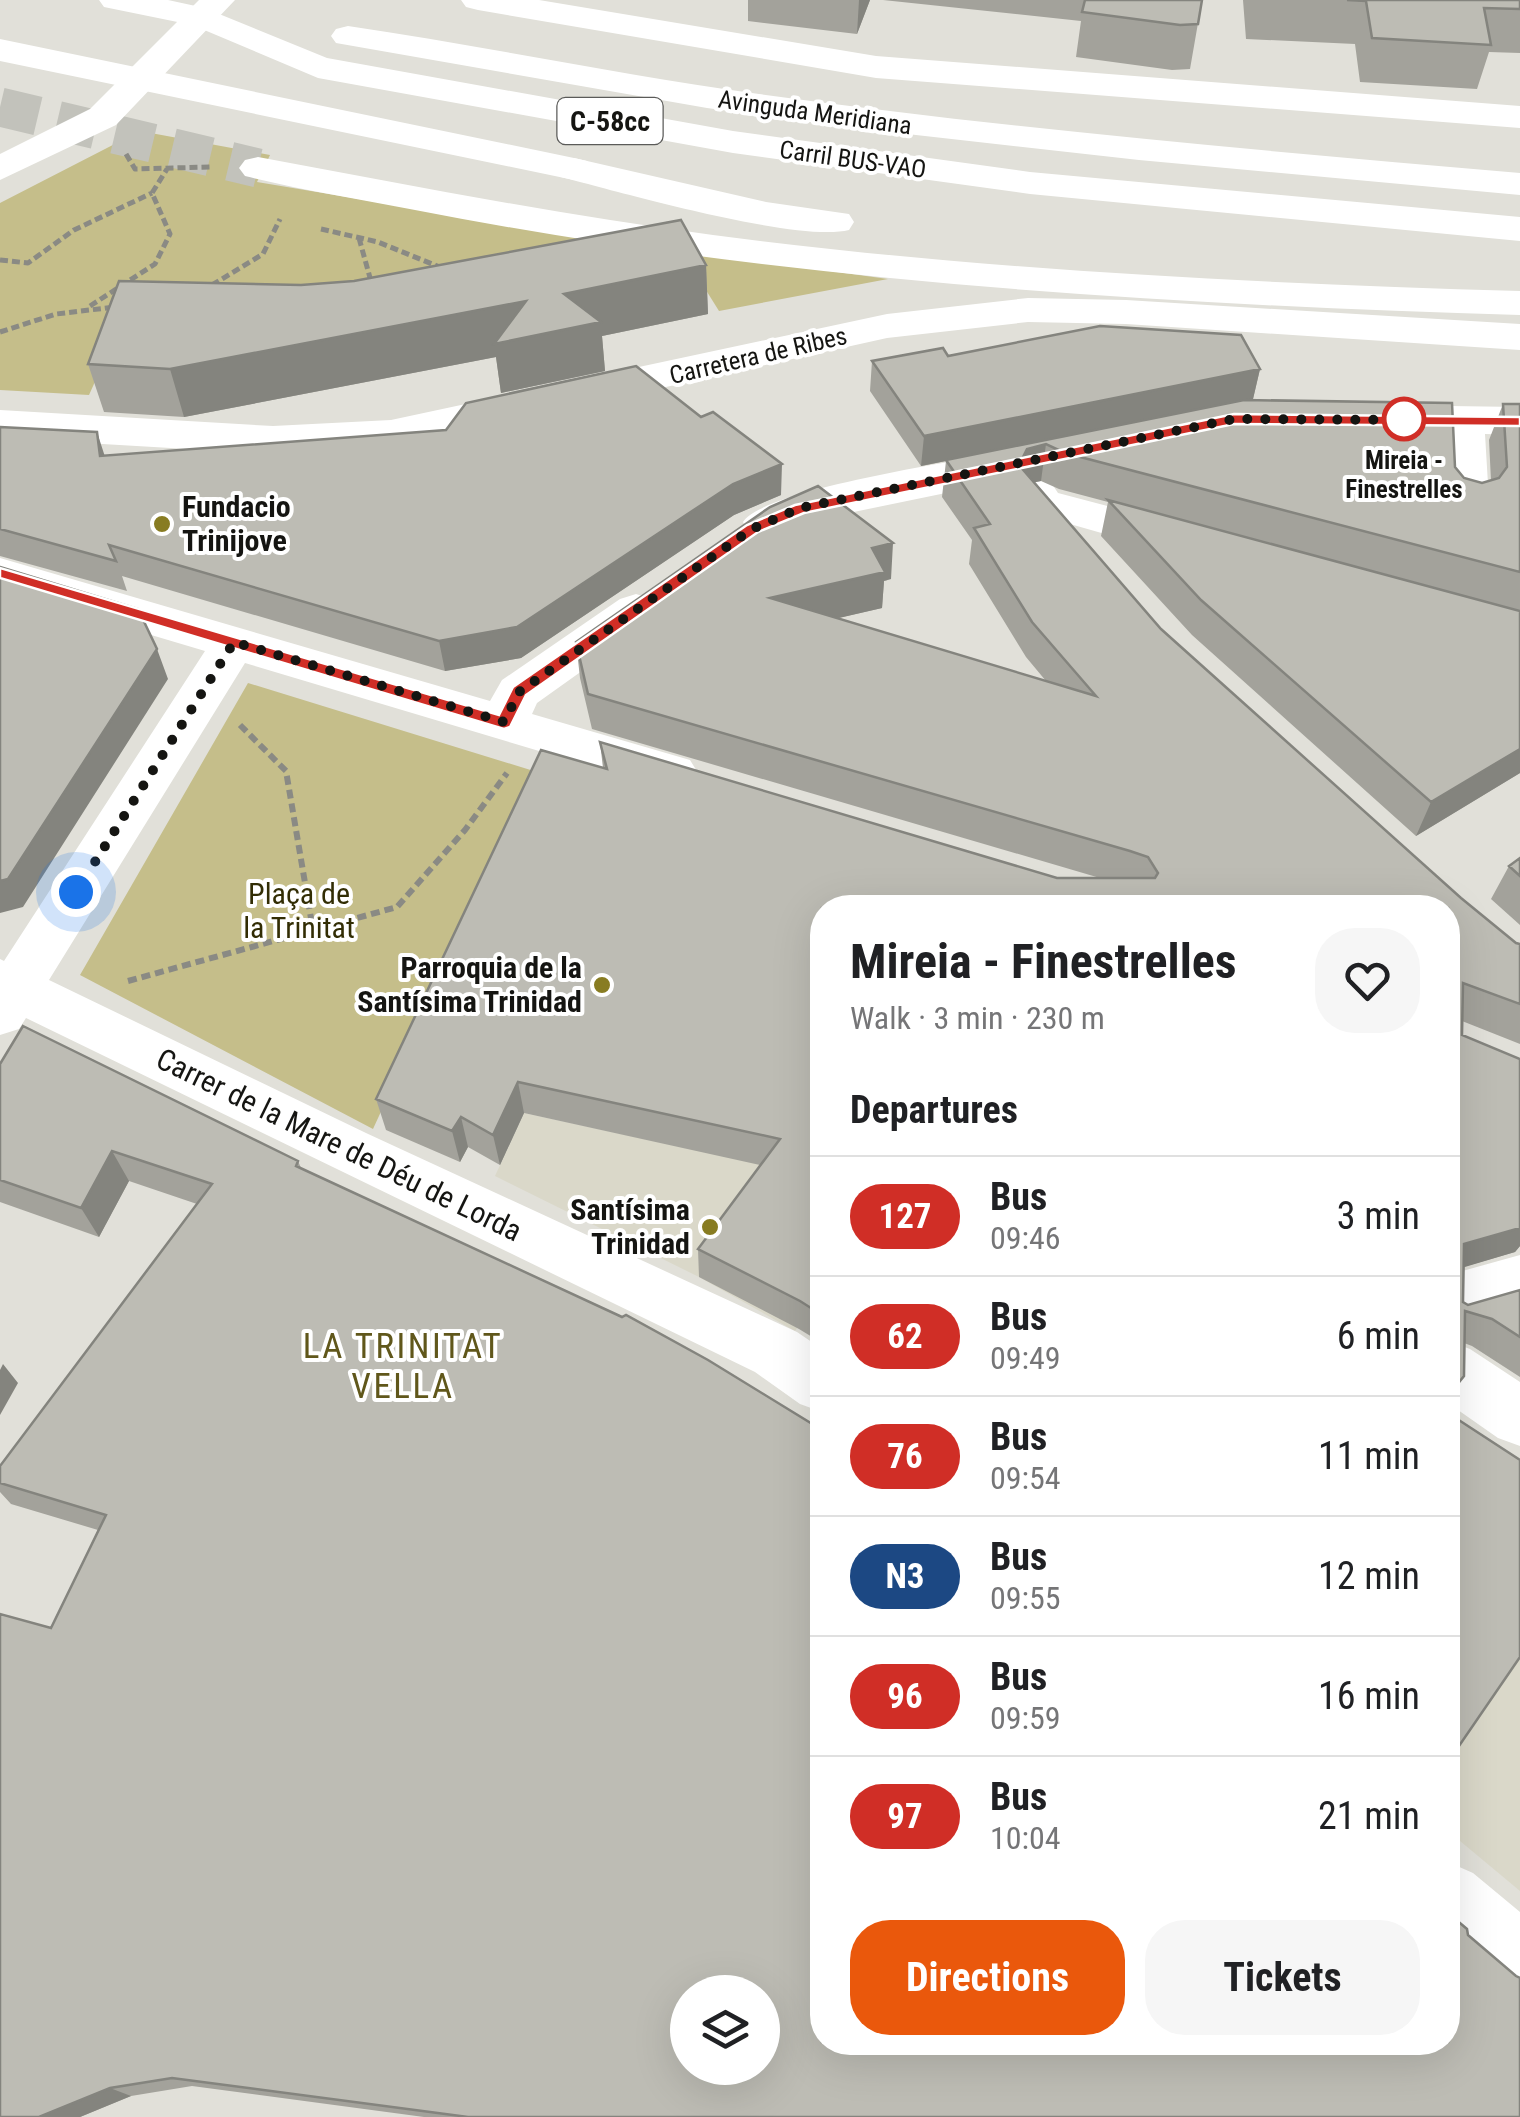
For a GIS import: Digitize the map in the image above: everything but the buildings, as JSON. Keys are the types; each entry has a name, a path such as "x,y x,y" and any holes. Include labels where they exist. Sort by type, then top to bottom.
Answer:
{"main road":[{"name":"Avinguda Meridiana","path":"116,0 210,8 357,38 752,104 936,129 1144,152 1520,184"},
{"name":"Avinguda Meridiana","path":"478,0 876,67 1520,117"},
{"path":"0,170 103,116 210,8"},
{"name":"Carril BUS-VAO","path":"210,8 327,70 733,142 1030,183 1520,229"},
{"path":"0,50 574,169 766,213 882,215 1520,258"},
{"path":"258,168 600,231 860,263 1306,298 1520,301"},
{"path":"882,215 1132,260 1520,301"},
{"name":"Carretera de Ribes","path":"0,424 273,440 391,434 887,326 1028,310 1126,312 1520,337"},
{"path":"1336,418 1520,421"},
{"path":"1463,420 1467,501"},
{"path":"737,540 778,515 800,508 1064,452"},
{"path":"1015,464 1044,507 1096,564"},
{"path":"1044,507 1070,508 1207,548"},
{"path":"0,574 709,784"},
{"path":"504,722 519,692 674,583"},
{"path":"5,994 234,642"},
{"name":"Carrer de la Mare de Déu de Lorda","path":"5,994 776,1352 810,1376"},
{"path":"1460,1299 1520,1282"},
{"path":"1460,1377 1520,1418"},
{"path":"1460,1908 1520,1959"}],"path":[{"path":"125,152 135,168 213,167"},
{"path":"0,260 28,263 74,230 152,193 167,170"},
{"path":"86,308 155,264 170,234 152,193"},
{"path":"206,289 264,254 280,219"},
{"path":"359,238 372,288"},
{"path":"0,332 28,319 86,308 119,307"},
{"path":"234,719 286,771 313,930"},
{"path":"124,982 396,906 465,830 504,777"}],"shaded area":[{"name":"Santísima Trinidad","path":"524,1113 723,1156 748,1117 810,1263 810,1309 795,1331 699,1277 495,1176"},
{"path":"1520,1643 1520,1891 1460,1841 1460,1730"}],"green space":[{"path":"140,131 270,155 257,182 605,240 888,279 719,311 689,263 125,315 89,395 0,390 0,203"},
{"name":"Plaça de la Trinitat","path":"248,683 537,772 373,1129 80,975"}],"tunnel":[{"path":"0,107 258,168"}],"bus line":[{"name":"127","path":"0,574 504,722 519,692 752,529 800,508 1234,419 1520,421"}],"place":[{"name":"Mireia - Finestrelles","path":"1404,419"},
{"name":"Fundacio Trinijove","path":"162,524"},
{"name":"Parroquia de la Santísima Trinidad","path":"602,985"},
{"name":"Santísima Trinidad","path":"710,1227"}],"district":[{"name":"LA TRINITAT VELLA","path":"403,1366"}],"route":[{"path":"76,892 234,642 504,722 519,692 752,529 778,515 1081,448 1234,419 1409,420 1404,419"}]}
